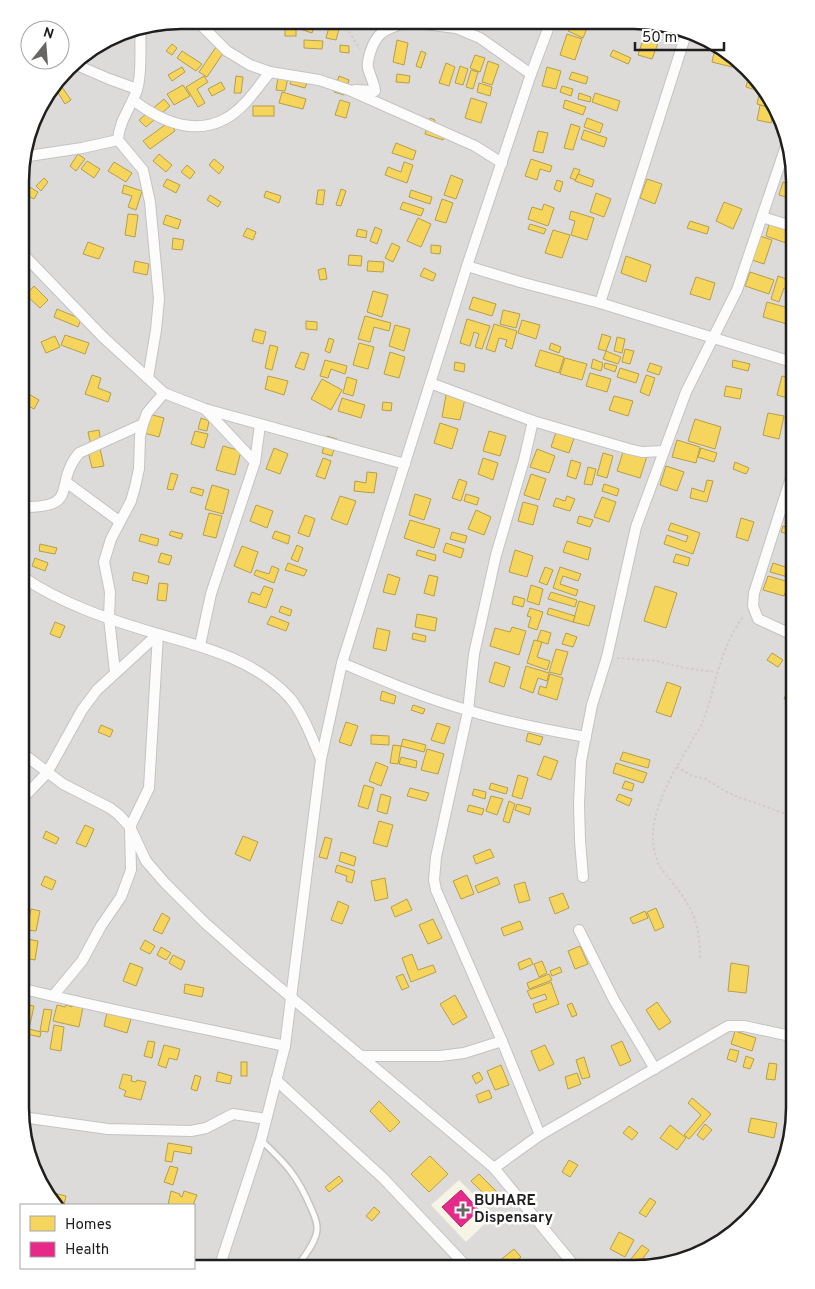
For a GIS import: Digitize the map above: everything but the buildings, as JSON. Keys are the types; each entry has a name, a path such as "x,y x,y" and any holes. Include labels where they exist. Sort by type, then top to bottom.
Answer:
{"street":[{"path":"205,29 227,51 250,65 270,72 319,80 349,90 475,146 502,163"},
{"path":"349,90 374,91 374,82 367,63 372,45 378,35 388,29"},
{"path":"458,29 480,38 532,74"},
{"path":"222,1260 261,1140 285,1046 321,759 342,663 467,266 548,29"},
{"path":"141,34 140,75 137,89 118,131 118,140 143,170 150,202 159,299 148,378"},
{"path":"600,303 685,37"},
{"path":"80,66 137,89"},
{"path":"133,100 148,112 164,120 184,126 206,126 225,119 244,104 270,72"},
{"path":"31,156 82,148 118,140"},
{"path":"583,877 579,804 581,761 592,704 607,657 636,527 686,392 712,338 725,318 737,290 784,155"},
{"path":"762,218 786,225"},
{"path":"29,262 103,337 164,393 205,409 404,464"},
{"path":"467,266 600,303 786,360"},
{"path":"430,383 533,421 629,449 642,452 664,451"},
{"path":"115,672 109,618 110,592 104,562 106,551 119,521 131,500 135,487 139,469 140,436 143,424 147,413 164,393"},
{"path":"205,409 254,462"},
{"path":"533,421 524,460 496,555 474,654 468,711 436,857 434,880 443,908 502,1041 540,1135"},
{"path":"29,508 36,508 56,503 62,495 78,452 143,424"},
{"path":"200,645 211,594 254,462 260,425"},
{"path":"66,482 119,521"},
{"path":"786,507 754,593 753,606 758,619 786,632"},
{"path":"29,582 70,603 158,634 200,645 252,668 274,683 290,699 301,716 321,759"},
{"path":"29,791 47,772 82,710 97,690 158,634"},
{"path":"53,996 82,961 101,926 121,897 131,870 130,827 149,788 154,712 154,672 158,634"},
{"path":"342,663 440,702 468,711 546,730 586,736"},
{"path":"29,759 75,791 110,808 119,815 130,827 146,861 165,883 211,928 494,1168 570,1260"},
{"path":"579,930 614,1000 655,1069"},
{"path":"29,990 285,1046"},
{"path":"494,1168 540,1135 728,1026 744,1026 786,1035"},
{"path":"360,1056 440,1056 464,1053 502,1041"},
{"path":"276,1080 383,1178 461,1260"},
{"path":"29,1118 108,1129 191,1131 206,1128 233,1114 266,1119"}],"lane":[{"path":"261,1140 293,1172 317,1224 315,1239 302,1260"}],"path":[{"path":"346,29 357,44 367,63"},
{"path":"700,958 698,925 687,902 659,867 654,848 653,827 663,794 702,722 717,672 736,628 753,606"},
{"path":"607,657 657,661 685,668 717,672"},
{"path":"677,767 692,776 704,778 738,797 786,814"}],"shaded area":[{"path":"180,29 655,30 693,40 727,60 755,88 775,122 785,160 786,180 786,1119 781,1148 775,1167 755,1201 727,1229 693,1249 674,1255 645,1260 195,1260 195,1204 63,1204 40,1167 34,1148 29,1119 30,160 40,122 60,88 88,60 113,44 160,30"},
{"name":"BUHARE Dispensary","path":"459,1180 494,1215 466,1242 431,1205"}],"place":[{"name":"BUHARE Dispensary","path":"463,1210"}]}
